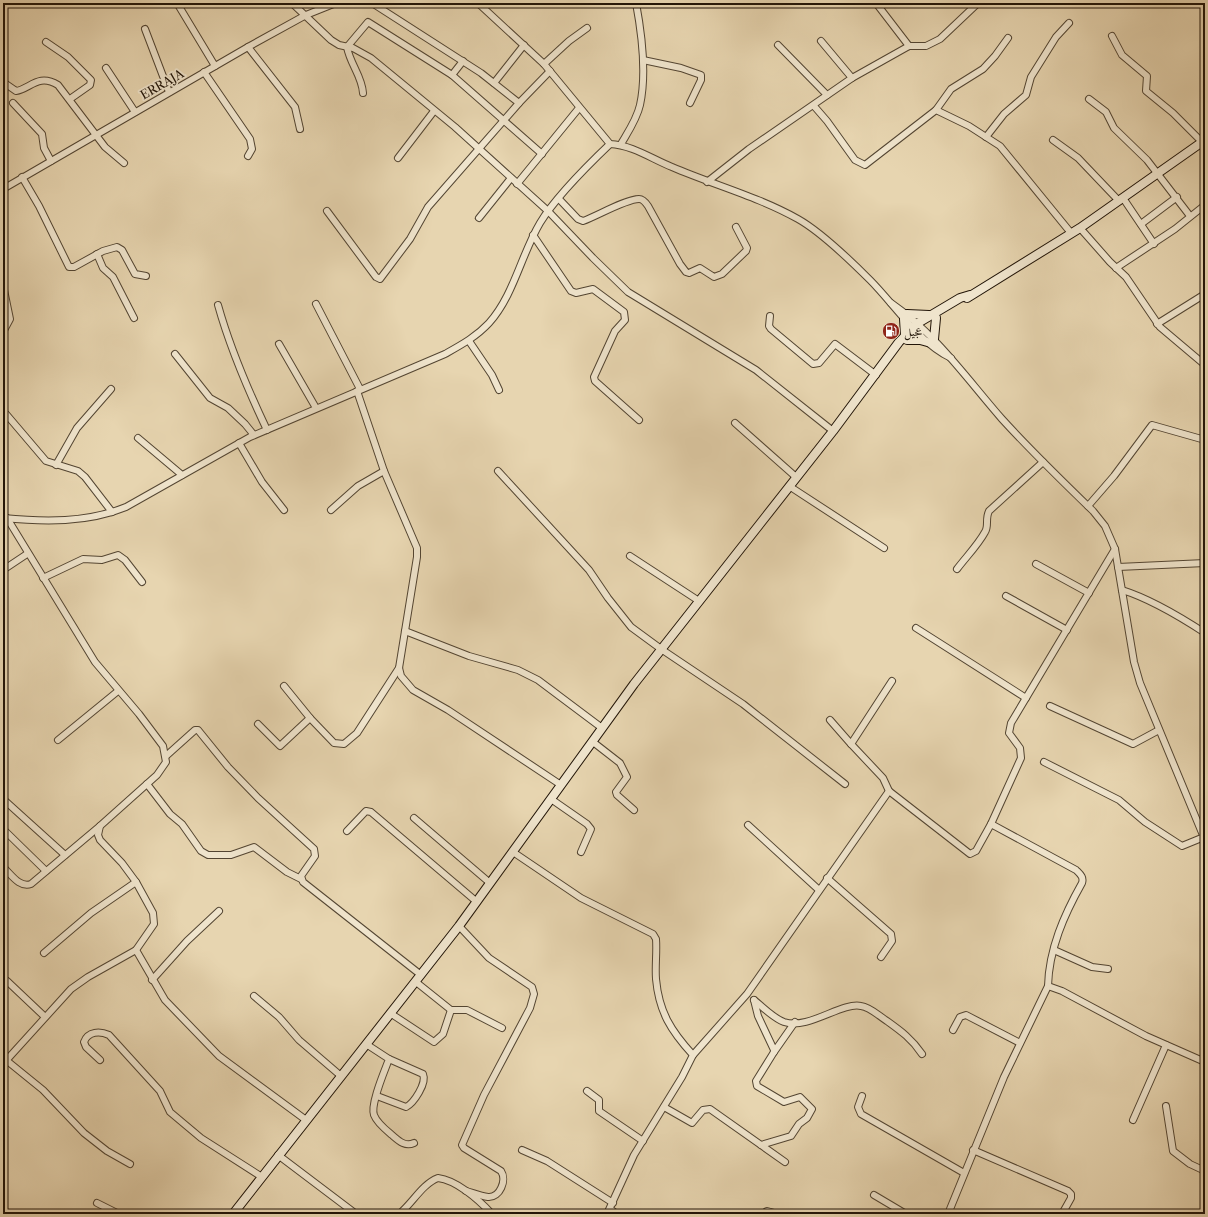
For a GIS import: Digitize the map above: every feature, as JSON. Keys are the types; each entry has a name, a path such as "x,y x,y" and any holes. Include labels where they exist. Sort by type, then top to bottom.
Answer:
{"main road":[{"path":"234,1213 459,926 661,649 906,338 917,327 960,298 970,295 1080,228 1204,141"},
{"path":"906,338 905,317 933,317"},
{"path":"906,338 932,341 933,317"}],"street":[{"path":"177,3 215,66"},
{"path":"292,3 331,40 353,48 371,58 455,127 548,211 628,292 750,366 833,431"},
{"name":"ERRAJA","path":"3,189 248,47 306,15 336,3"},
{"path":"372,3 463,61 519,103"},
{"path":"478,3 544,64 610,144"},
{"path":"621,144 640,107 643,60 636,3"},
{"path":"876,3 909,46"},
{"path":"708,182 749,149 814,106 852,78 909,46 926,46 933,44 978,3"},
{"path":"347,47 366,23 370,22 452,75 542,154"},
{"path":"986,136 1004,114 1026,95 1031,77 1056,37 1069,23"},
{"path":"544,64 569,41 587,28"},
{"path":"146,29 169,92"},
{"path":"1112,36 1122,55 1147,76 1146,91 1204,141"},
{"path":"814,106 856,160 866,165 936,110 950,88 983,69 1008,38"},
{"path":"821,41 852,78"},
{"path":"46,42 68,57 91,80 90,85 70,99"},
{"path":"494,83 524,45"},
{"path":"778,45 827,95"},
{"path":"248,47 295,107 300,129"},
{"path":"347,47 352,66 362,84 362,93"},
{"path":"643,60 681,68 701,75 701,80 690,103"},
{"path":"452,75 463,61"},
{"path":"106,68 135,112"},
{"path":"327,212 376,277 380,279 410,239 428,207 519,103 550,71"},
{"path":"204,72 250,139 252,149 248,156"},
{"path":"3,82 16,91 34,82 53,82 58,84 105,147 124,163"},
{"path":"1089,99 1106,112 1114,128 1143,155 1177,197 1190,216"},
{"path":"13,104 42,134 44,148 51,161"},
{"path":"517,184 579,108"},
{"path":"936,110 969,126 1000,146 1071,233"},
{"path":"398,158 434,111"},
{"path":"1053,140 1078,158 1121,200 1141,224 1154,244"},
{"path":"5,518 74,520 112,512 254,435 445,354 469,341 490,322 499,308 533,235 548,211 610,144 621,144 708,182 776,208 800,220 854,265 905,317 932,341 944,355 951,358 1002,419 1088,506 1105,526 1115,549 1136,671 1204,839 1182,846 1146,822 1119,800 1044,762"},
{"path":"22,178 40,206 69,267 74,267 110,248 120,247 135,274 146,276"},
{"path":"479,218 511,178"},
{"path":"1141,224 1177,197"},
{"path":"559,199 578,219 583,221 629,202 638,199 644,200 686,272 689,273 700,268 714,277 722,274 746,251 747,248 736,227"},
{"path":"1116,268 1154,244 1205,205"},
{"path":"1080,228 1138,292 1158,324 1205,365"},
{"path":"533,235 571,291 576,293 593,289 624,312 625,320 615,331 594,376 596,381 639,420"},
{"path":"97,254 103,268 113,277 134,318"},
{"path":"3,285 10,313 8,324 3,332"},
{"path":"1158,324 1205,294"},
{"path":"316,304 359,390 384,470 417,548 417,557 399,668 400,676 412,690 448,710 561,785"},
{"path":"218,305 227,335 253,400 267,430"},
{"path":"770,316 769,326 771,329 813,364 819,363 835,344 876,375"},
{"path":"469,341 488,369 499,390"},
{"path":"279,344 316,408"},
{"path":"175,354 210,398 228,408 254,435"},
{"path":"56,465 77,428 111,389"},
{"path":"6,414 46,461 78,471 85,477 112,512"},
{"path":"734,423 796,477"},
{"path":"1088,506 1120,468 1152,425 1205,440"},
{"path":"138,438 182,475"},
{"path":"239,443 262,482 284,510"},
{"path":"957,569 984,533 987,526 986,520 989,511 1044,462"},
{"path":"331,510 358,486 384,470"},
{"path":"498,471 589,570 626,622 661,649 743,704 845,784"},
{"path":"789,486 884,548"},
{"path":"3,867 20,883 26,885 36,880 147,784 164,767 166,756 163,746 140,714 118,691 95,662 5,518"},
{"path":"830,720 883,778 889,791 970,854 976,851 991,824 1021,758 1020,748 1009,733 1009,729 1115,549"},
{"path":"3,570 27,554"},
{"path":"43,578 83,559 102,560 118,555 125,560 142,582"},
{"path":"630,556 699,602"},
{"path":"1118,567 1205,563"},
{"path":"1036,564 1089,593"},
{"path":"1122,590 1135,594 1164,608 1205,633"},
{"path":"1006,596 1067,630"},
{"path":"916,628 981,671 1026,698"},
{"path":"405,631 469,656 524,673 538,680 602,728"},
{"path":"284,686 310,718 334,743 344,744 357,733 399,668"},
{"path":"851,744 892,681"},
{"path":"58,740 118,691"},
{"path":"1050,706 1133,744 1159,730"},
{"path":"258,724 280,746 310,718"},
{"path":"166,756 195,730 198,730 228,767 258,798 314,849 315,856 301,876 301,879"},
{"path":"593,742 622,765 627,777 616,792 617,795 634,810"},
{"path":"147,784 170,814 182,824 201,851 208,856 230,855 254,847 287,872 301,879 306,885 418,979 451,1010 467,1010 502,1028"},
{"path":"617,1214 609,1211 630,1164 693,1055 747,994 889,791"},
{"path":"3,799 64,855"},
{"path":"551,799 587,824 591,829 580,852"},
{"path":"348,831 366,811 371,812 477,902"},
{"path":"414,818 490,884"},
{"path":"1198,821 1205,825"},
{"path":"948,1214 973,1150 1020,1043 1048,986 1049,969 1065,913 1082,883 1082,877 1076,870 991,824"},
{"path":"748,825 819,890"},
{"path":"100,826 98,835 100,840 122,863 136,882 154,917 154,924 136,950 78,983 5,1062 43,1090 84,1132 107,1151 130,1164"},
{"path":"3,829 46,871"},
{"path":"513,852 575,894 654,934 656,939 656,978 662,1012 671,1030 693,1055"},
{"path":"827,878 891,934 892,941 882,956"},
{"path":"44,953 91,913 136,882"},
{"path":"152,980 187,941 219,911"},
{"path":"459,926 489,958 532,987 534,994 530,1008 484,1095 462,1144 464,1148 500,1171 504,1175 504,1180 501,1188 489,1198 466,1191"},
{"path":"136,950 152,980 165,1000 219,1056 306,1120"},
{"path":"1054,950 1092,967 1108,969"},
{"path":"6,981 45,1017"},
{"path":"1048,986 1062,991 1166,1045 1205,1062"},
{"path":"747,994 784,1022 806,1022 850,1007 863,1006 906,1034 913,1040 922,1054"},
{"path":"254,996 279,1017 299,1040 341,1076"},
{"path":"754,1000 758,1016 773,1046 774,1052"},
{"path":"390,1013 434,1042 443,1034 451,1010"},
{"path":"953,1030 960,1017 966,1015 1020,1043"},
{"path":"761,1145 791,1136 799,1124 807,1118 812,1109 800,1097 784,1102 757,1086 756,1081 795,1022"},
{"path":"100,1060 86,1047 84,1042 89,1036 98,1032 109,1035 158,1088 170,1112 188,1128 262,1177"},
{"path":"366,1044 389,1059 424,1074 421,1089 408,1106 377,1096"},
{"path":"1133,1120 1166,1045"},
{"path":"389,1059 373,1108 375,1118 384,1128 402,1143 409,1145 414,1144"},
{"path":"587,1091 599,1100 599,1111 643,1141"},
{"path":"862,1096 858,1107 861,1114 964,1173"},
{"path":"1166,1106 1173,1151 1190,1164 1205,1171"},
{"path":"664,1107 692,1123 703,1110 710,1109 785,1162"},
{"path":"522,1150 547,1161 613,1203"},
{"path":"973,1150 1068,1191 1071,1194 1071,1198 1062,1214"},
{"path":"278,1155 356,1214"},
{"path":"399,1214 435,1178 441,1178 466,1191 479,1200 491,1213"},
{"path":"874,1195 906,1214"},
{"path":"97,1203 119,1214"},
{"path":"762,1214 767,1211 778,1214"},
{"path":"559,1214 564,1214"}],"place":[{"name":"عجيل","path":"891,331"}]}
